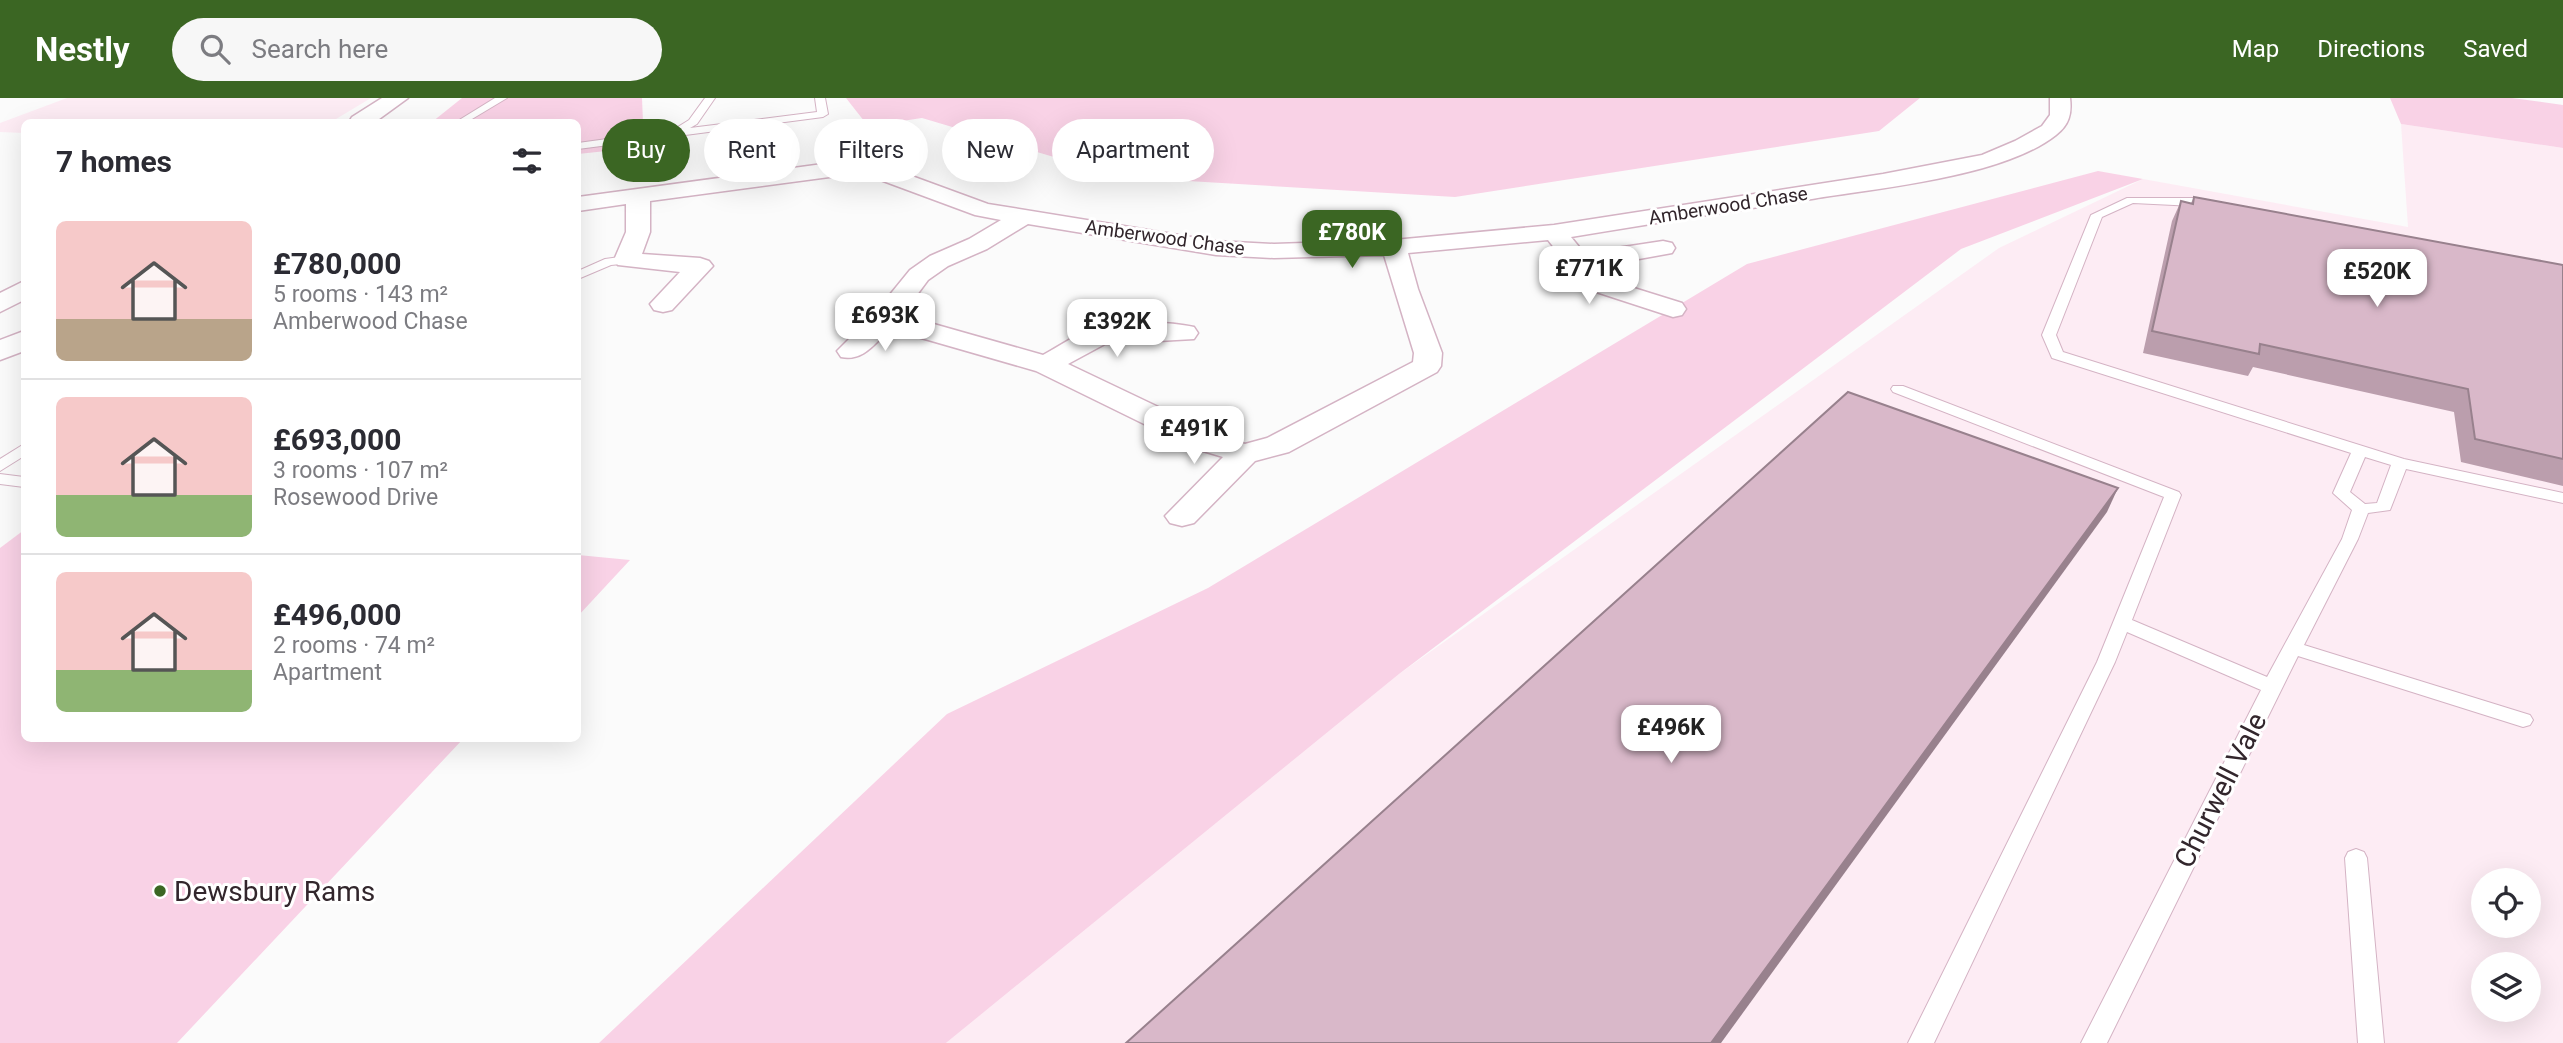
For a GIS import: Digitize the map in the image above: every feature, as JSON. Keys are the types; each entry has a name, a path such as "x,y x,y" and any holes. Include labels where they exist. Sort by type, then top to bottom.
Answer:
{"main road":[{"path":"365,119 397,98"},
{"path":"0,351 21,341"}],"street":[{"name":"Amberwood Chase","path":"581,204 852,167 871,169 983,210 1216,248 1274,251 1394,247 1554,232 1884,181 1987,162 2056,124 2060,114 2060,98"},
{"path":"638,196 638,232 626,260 700,266 663,303"},
{"path":"851,351 886,319 919,275 939,261 978,244 1022,218"},
{"path":"1554,232 1596,284 1673,309"},
{"path":"1182,516 1244,454 1278,445 1427,366 1428,353 1405,289 1394,247"},
{"path":"1578,262 1663,248"},
{"path":"0,304 21,291"},
{"path":"886,319 1046,365 1203,441 1244,454"},
{"path":"1046,365 1098,337 1186,330"}],"lane":[{"path":"466,119 502,98"},
{"path":"690,124 710,98"},
{"path":"690,132 823,114 820,98"},
{"path":"581,146 602,143"},
{"path":"2223,206 2196,201 2131,200 2096,215 2049,335 2057,355 2400,463 2563,498"},
{"path":"581,274 609,262 626,260"},
{"path":"1898,389 2174,495 2106,662 1921,1043"},
{"path":"2360,450 2341,493 2361,509 2384,507 2400,463"},
{"path":"0,466 21,451"},
{"path":"0,479 21,482"},
{"name":"Churwell Vale","path":"2094,1043 2272,687 2350,539 2361,509"},
{"path":"2122,623 2272,687"},
{"path":"2292,648 2523,720"},
{"path":"2356,858 2371,1043"}],"shaded area":[{"path":"67,98 371,98 336,119 21,119 21,133 0,132 0,123"},
{"path":"462,98 642,98 643,119 602,119 602,151 581,154 581,119 436,119"},
{"path":"846,98 1920,98 1879,131 1455,197 1204,182 1214,182 1214,119 1052,119 1052,157 1038,152 1038,119 942,119 942,124 922,118 862,119"},
{"path":"2390,98 2512,98 2563,105 2563,148 2401,124"},
{"path":"2401,124 2563,148 2563,1043 946,1043 1399,674 1999,248 2143,179 2408,227"},
{"path":"2098,171 2143,179 1961,249 1399,674 946,1043 599,1043 947,714 1208,588 1747,264"},
{"name":"Dewsbury Rams","path":"21,532 21,742 460,742 177,1043 0,1043 0,548"},
{"path":"581,555 630,560 581,613"}],"building":[{"path":"2194,197 2563,265 2563,459 2475,439 2468,389 2260,344 2259,354 2152,331 2181,201 2193,204"},
{"path":"1848,392 2118,488 1711,1043 1126,1043"}],"place":[{"name":"Dewsbury Rams","path":"160,891"}]}
